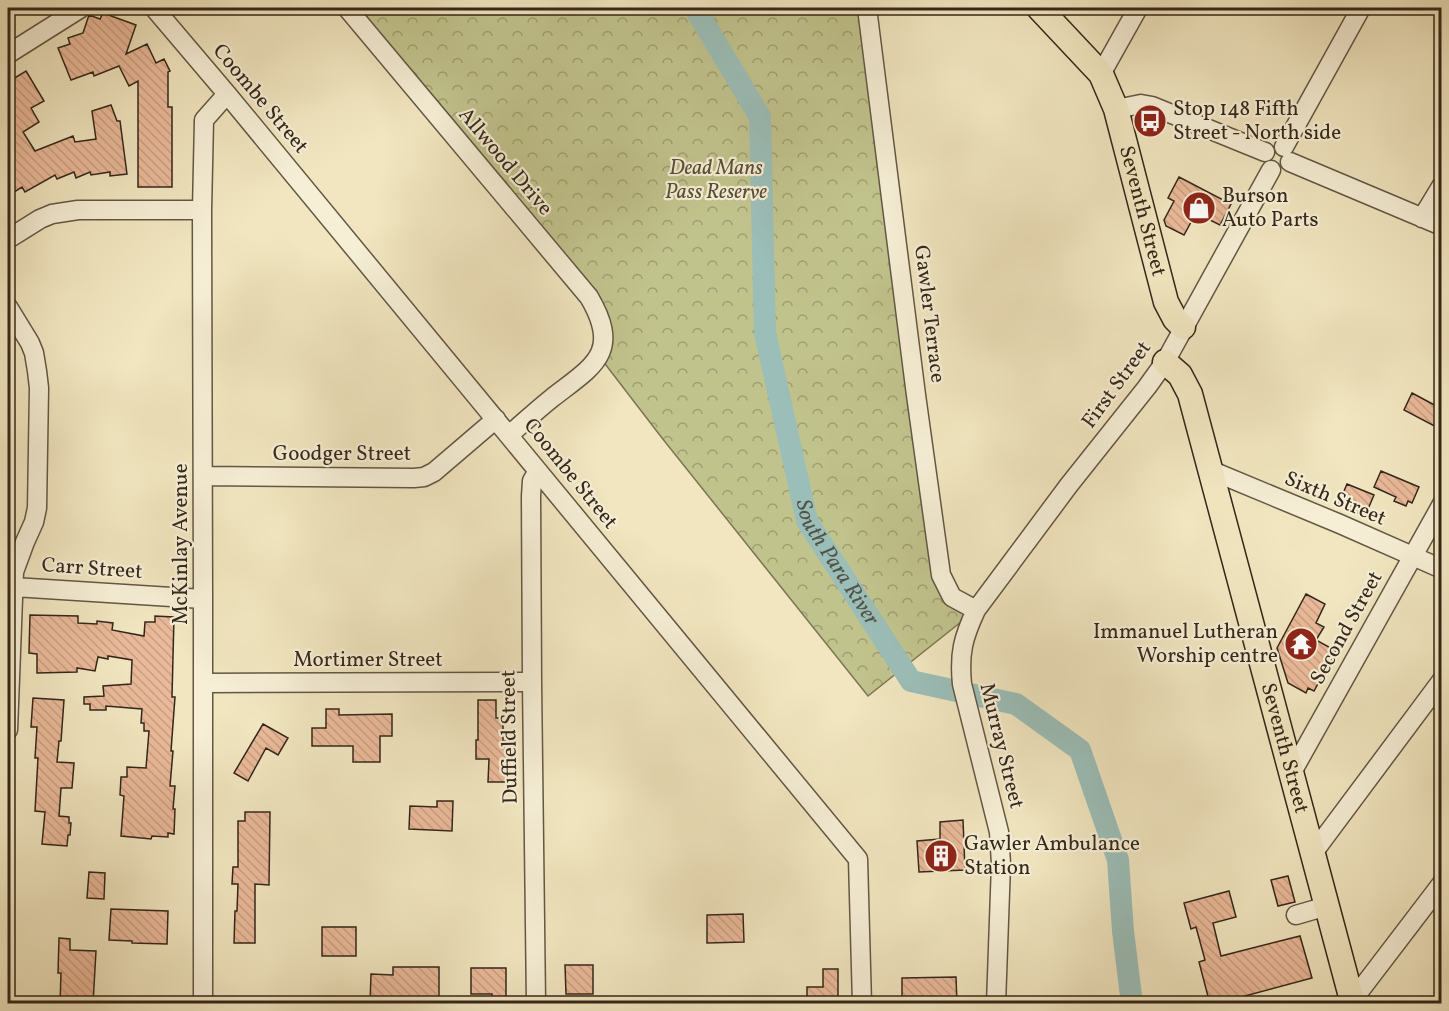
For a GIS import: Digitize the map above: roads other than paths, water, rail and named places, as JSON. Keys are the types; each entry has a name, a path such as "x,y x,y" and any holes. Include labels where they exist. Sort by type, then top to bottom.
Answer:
{"main road":[{"name":"Seventh Street","path":"1039,8 1101,74 1116,109 1166,302 1174,320 1184,327"},
{"name":"Seventh Street","path":"1165,362 1180,375 1190,394 1353,1002"}],"street":[{"path":"8,54 81,8"},
{"name":"Coombe Street","path":"154,8 858,859 862,1004"},
{"name":"Allwood Drive","path":"347,8 589,297 597,312 604,334 599,356 594,364 509,435"},
{"name":"Gawler Terrace","path":"867,8 941,575 952,597 976,610"},
{"path":"1101,74 1138,8"},
{"path":"1361,8 1287,154 1282,170 1271,170 1264,160 1265,152 1275,145 1287,154 1442,226"},
{"name":"McKinlay Avenue","path":"203,1004 202,210 204,120 227,94"},
{"path":"1116,109 1141,104 1152,106 1265,152"},
{"name":"First Street","path":"976,610 1165,362 1271,170"},
{"path":"1422,218 1442,185"},
{"path":"8,239 52,214 78,210 202,210"},
{"path":"8,307 34,353 39,388 37,508 34,522 14,572 8,730"},
{"name":"Goodger Street","path":"203,476 424,477 434,472 496,419"},
{"name":"Sixth Street","path":"1210,470 1442,569"},
{"name":"Duffield Street","path":"536,1004 531,495 532,481 538,471"},
{"name":"Second Street","path":"1291,774 1442,504"},
{"name":"Carr Street","path":"14,586 203,599"},
{"name":"Murray Street","path":"976,610 967,628 960,664 999,832 1001,864 996,1004"},
{"path":"1313,853 1442,680"},
{"name":"Mortimer Street","path":"203,683 532,682"},
{"path":"1353,1002 1442,883"},
{"path":"1296,915 1327,906"}],"waterway":[{"name":"South Para River","path":"695,8 760,117 765,333 807,521 911,681 1016,704 1080,750 1118,860 1123,931 1132,1004"}],"place":[{"name":"Stop 148 Fifth Street - North side","path":"1150,121"},
{"name":"Burson Auto Parts","path":"1199,208"},
{"name":"Immanuel Lutheran Worship centre","path":"1301,644"},
{"name":"Gawler Ambulance Station","path":"941,856"}],"park label":[{"name":"Dead Mans Pass Reserve","path":"716,180"}]}
